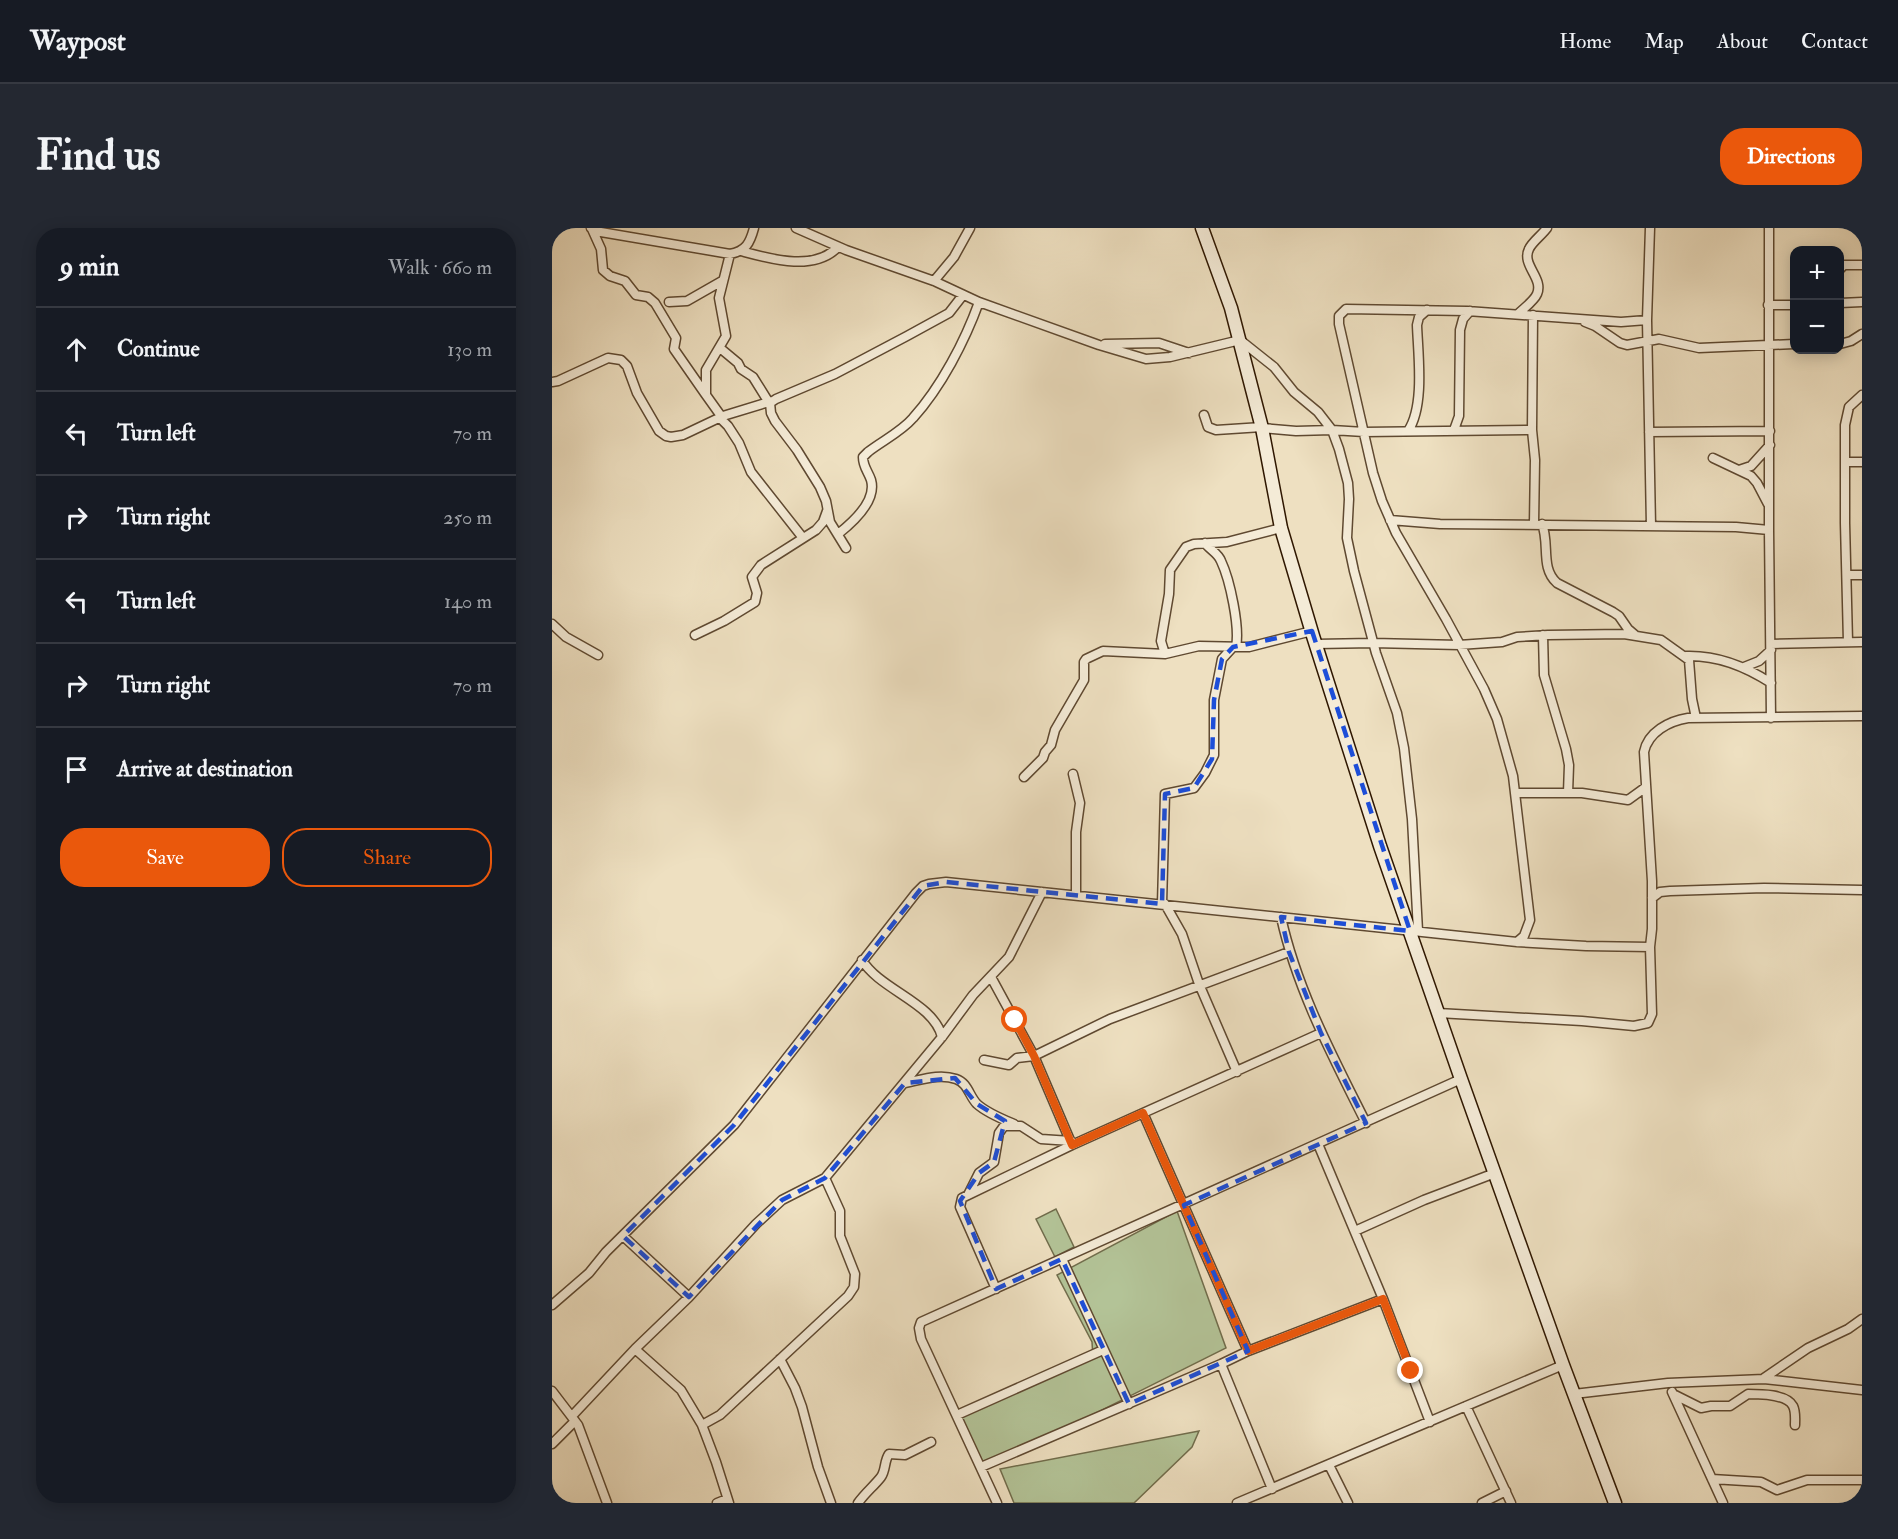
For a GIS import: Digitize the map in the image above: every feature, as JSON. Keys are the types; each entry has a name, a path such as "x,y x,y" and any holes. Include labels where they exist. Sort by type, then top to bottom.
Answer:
{"street":[{"path":"741,251 750,242 754,228"},
{"path":"796,228 838,247 934,281 979,302 1099,345 1146,359 1190,353 1240,340"},
{"path":"934,281 963,243 970,228"},
{"path":"1202,228 1232,308 1262,427 1281,528 1377,836 1414,931 1438,1013 1461,1079 1615,1503"},
{"path":"1518,314 1538,291 1537,280 1527,261 1527,255 1531,246 1547,228"},
{"path":"1650,228 1647,340 1651,526"},
{"path":"1769,228 1771,718"},
{"path":"591,229 730,254 741,251 772,259 797,261 821,259 838,247"},
{"path":"591,229 601,249 603,270 610,276 625,281 636,296 648,297 655,303 676,338 674,349 739,443 752,472 803,538"},
{"path":"706,395 706,370 726,334 718,303 730,254"},
{"path":"1844,265 1862,265"},
{"path":"669,302 687,301 722,280"},
{"path":"552,382 608,358 621,360 627,366 637,393 662,434 671,437 683,435 720,417 770,401 835,375 949,313 963,295"},
{"path":"838,534 860,514 870,495 872,483 865,470 863,458 913,419 936,388 969,329 979,302"},
{"path":"1844,303 1862,302"},
{"path":"1768,305 1790,305"},
{"path":"1517,942 1527,931 1530,920 1516,793 1509,759 1492,705 1390,520 1373,473 1344,349 1339,324 1340,314 1346,309 1426,310 1621,322 1647,320"},
{"path":"1408,431 1416,412 1417,325 1419,317 1426,310"},
{"path":"1454,430 1460,416 1461,324 1470,311"},
{"path":"1533,315 1532,430 1538,524 1546,536 1551,578 1619,616 1635,635"},
{"path":"1573,318 1595,326 1620,344 1663,339 1699,348 1790,344"},
{"path":"1844,343 1862,334"},
{"path":"1240,340 1274,367 1294,392 1314,408 1332,430 1346,473 1350,499 1347,538 1373,643 1397,713 1404,748 1412,819 1414,931"},
{"path":"1099,345 1159,343 1190,353"},
{"path":"720,348 753,377 770,401 772,417 810,470 825,497 830,522 846,548"},
{"path":"1848,642 1845,425 1847,411 1851,404 1862,395"},
{"path":"1204,415 1208,427 1215,430 1262,427 1296,431 1365,432 1532,430"},
{"path":"1649,432 1770,431"},
{"path":"1739,471 1751,466 1770,445"},
{"path":"1713,458 1754,480 1769,507"},
{"path":"1845,462 1862,462"},
{"path":"695,635 755,602 757,593 753,575 761,565 803,538 822,522 828,510"},
{"path":"1390,520 1440,524 1736,527 1769,530"},
{"path":"1165,654 1161,641 1172,567 1186,547 1227,542 1281,528"},
{"path":"1205,543 1222,563 1237,626 1234,647 1222,659 1214,700 1212,759 1194,788 1165,794 1164,904 1182,934 1199,984 1237,1072"},
{"path":"1847,575 1862,575"},
{"path":"552,624 566,637 598,655"},
{"path":"1024,777 1043,758 1051,745 1055,730 1084,680 1086,659 1103,651 1165,654 1199,646 1256,645 1312,631"},
{"path":"1316,644 1459,645 1502,642 1517,637 1543,635 1635,635 1661,640 1686,656 1718,659 1744,667 1771,683"},
{"path":"1543,635 1544,675 1569,765 1568,793"},
{"path":"1744,667 1759,662 1771,647 1862,642"},
{"path":"1686,656 1690,666 1696,718"},
{"path":"1438,1013 1644,1026 1650,1021 1652,1014 1650,947 1652,881 1644,752 1651,736 1674,722 1696,718 1862,716"},
{"path":"1073,774 1080,801 1076,832 1076,895"},
{"path":"1516,793 1568,793 1628,800 1646,787"},
{"path":"1652,881 1663,891"},
{"path":"552,1305 588,1273 734,1125 916,893 929,884 946,882 1517,942 1650,947"},
{"path":"1652,898 1663,891 1764,888 1862,890"},
{"path":"552,1444 635,1349 690,1297 756,1224 782,1200 825,1178 905,1083 973,995 1016,946 1042,892"},
{"path":"1281,917 1289,952 1321,1033 1366,1123"},
{"path":"984,1060 1009,1065 1017,1058 1034,1056 1110,1019 1289,952"},
{"path":"862,960 871,972 936,1023 942,1037"},
{"path":"991,977 1034,1056 1071,1143"},
{"path":"996,1289 960,1207 960,1199 1071,1143 1237,1072 1321,1033"},
{"path":"905,1083 935,1077 955,1078 968,1089 983,1109 1021,1126 1041,1139 1071,1143"},
{"path":"997,1503 921,1339 921,1322 1461,1079"},
{"path":"1143,1113 1248,1351"},
{"path":"968,1195 979,1173 994,1162 1001,1129 1004,1126 1016,1125"},
{"path":"1318,1144 1383,1299 1430,1422"},
{"path":"1355,1232 1424,1200 1495,1173"},
{"path":"702,1425 720,1415 848,1296 854,1287 855,1274 840,1236 840,1211 825,1178"},
{"path":"623,1236 690,1297"},
{"path":"1062,1259 1129,1404"},
{"path":"981,1467 1248,1351 1383,1299"},
{"path":"1764,1378 1808,1348 1848,1329 1862,1319"},
{"path":"635,1349 681,1390 702,1425 728,1501 717,1503"},
{"path":"957,1415 1103,1350"},
{"path":"780,1359 799,1397 813,1441 818,1467 831,1503"},
{"path":"1221,1364 1272,1489"},
{"path":"1238,1503 1563,1365"},
{"path":"1574,1394 1668,1383 1764,1378 1862,1390"},
{"path":"1668,1383 1724,1503"},
{"path":"552,1391 574,1418 607,1503"},
{"path":"1673,1394 1701,1408 1730,1406 1750,1394 1781,1398 1789,1401 1793,1407 1795,1425"},
{"path":"1466,1406 1511,1503"},
{"path":"858,1503 882,1476 885,1459 889,1454 905,1455 931,1442"},
{"path":"1329,1465 1348,1503"},
{"path":"1712,1479 1761,1482 1777,1490 1806,1480 1862,1480"},
{"path":"1482,1503 1506,1491"}],"highlighted area":[{"path":"1312,631 1410,931 1281,917 1289,952 1321,1033 1366,1123 1184,1205 1248,1351 1129,1404 1062,1259 996,1289 960,1201 979,1173 994,1162 1005,1121 977,1104 955,1078 905,1083 825,1178 782,1200 689,1297 623,1236 734,1125 923,886 946,882 1162,904 1165,794 1194,788 1212,759 1214,700 1222,659 1233,647"}],"green space":[{"path":"1056,1209 1074,1247 1055,1257 1036,1219"},
{"path":"1177,1211 1226,1348 980,1471 956,1419 1093,1358 1092,1342 1057,1275"},
{"path":"1199,1431 1192,1447 1134,1503 1014,1503 1000,1469"}],"route":[{"path":"1015,1020 1034,1056 1072,1145 1143,1113 1248,1351 1383,1299 1411,1371"}]}
